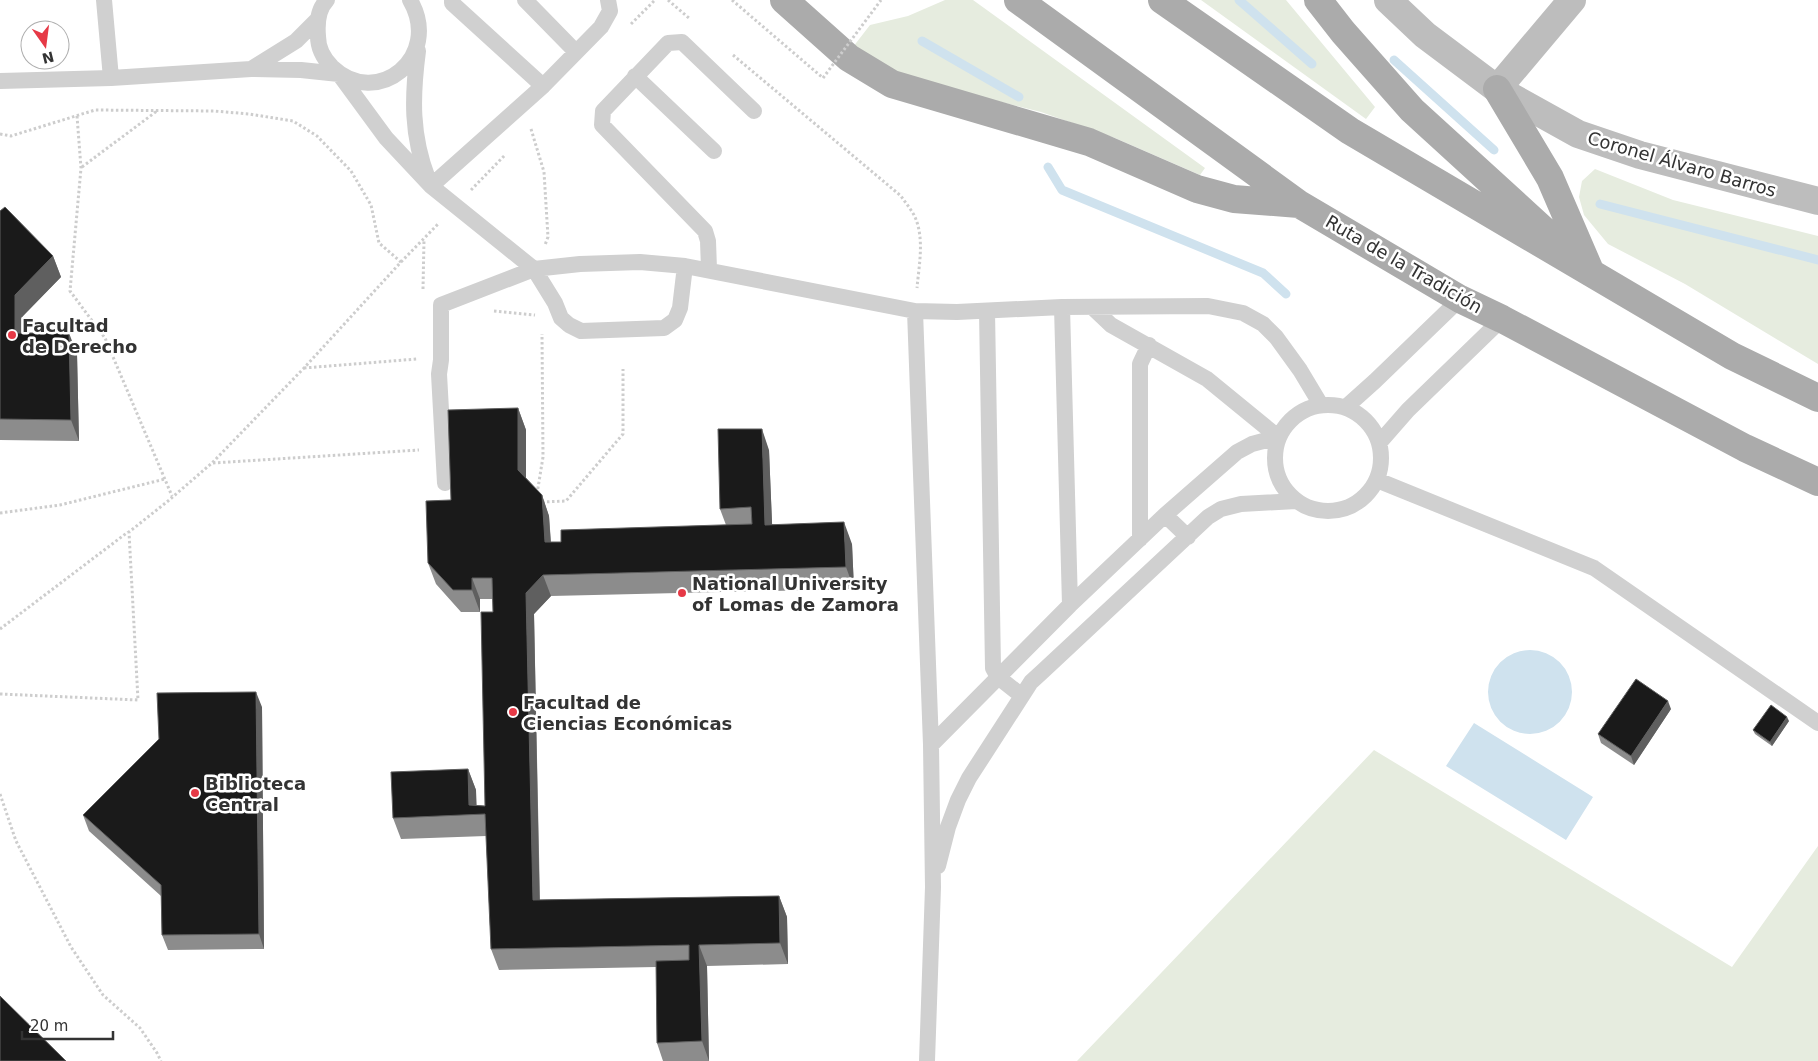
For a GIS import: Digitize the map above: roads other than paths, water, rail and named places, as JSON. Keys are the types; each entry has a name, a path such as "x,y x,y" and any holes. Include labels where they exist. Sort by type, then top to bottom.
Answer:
{"main road":[{"path":"784,0 849,58 892,84 1089,142 1197,189 1234,199 1299,204"},
{"name":"Ruta de la Tradición","path":"1018,0 1299,204 1460,299 1502,319 1745,448 1818,482"},
{"path":"1162,0 1350,131 1732,356 1818,398"},
{"path":"1318,0 1343,32 1412,110 1591,273"},
{"name":"Coronel Álvaro Barros","path":"1388,0 1425,35 1497,89 1578,134 1640,155 1818,201"},
{"path":"1572,0 1497,89 1550,178 1591,273"}],"lane":[{"path":"104,0 111,78"},
{"path":"251,69 296,41 317,20 326,0"},
{"path":"452,0 452,3 543,86"},
{"path":"524,0 576,52"},
{"path":"431,186 543,86 601,26 610,11 610,2 608,0"},
{"path":"415,4 420,28 413,84 413,109 419,155 431,186"},
{"path":"317,20 318,45 326,61 339,74 386,138 431,186 534,269 555,303 561,318 569,325 581,331 664,328 675,320 680,308 685,266"},
{"path":"709,269 708,241 705,231 602,126 602,111 668,42 682,42 754,110"},
{"path":"0,81 111,78 251,69 301,70 339,74 358,81 376,82 387,79 402,69 414,56 418,46"},
{"path":"635,76 714,151"},
{"path":"445,482 440,374 441,305 534,269 580,264 640,262 709,269 915,312 1062,307 1208,306 1243,313 1263,324 1276,337 1300,370 1321,405"},
{"path":"1346,407 1460,299"},
{"path":"1062,307 1070,605"},
{"path":"1092,307 1111,324 1207,379 1278,437"},
{"path":"988,311 993,668 998,677 1022,696"},
{"path":"915,312 931,746 933,887 926,1061"},
{"path":"1380,442 1408,410 1502,319"},
{"path":"1140,539 1140,364 1149,345"},
{"path":"1321,405 1346,407 1366,421 1380,442 1382,462 1377,480 1370,492 1348,508 1321,511 1308,508 1296,501 1278,479 1274,451 1278,437 1283,426 1295,415 1306,409 1321,405"},
{"path":"931,746 1070,605 1165,515 1237,452 1252,444 1278,437"},
{"path":"1377,480 1594,568 1818,723"},
{"path":"933,887 948,827 958,800 969,778 1031,682 1208,517 1221,509 1241,504 1296,501"},
{"path":"1165,515 1188,537"}],"water":[{"path":"1530,650 1546,653 1560,662 1569,676 1572,692 1569,708 1560,722 1546,731 1530,734 1514,731 1500,722 1491,708 1488,692 1491,676 1500,662 1514,653"},
{"path":"1474,723 1593,797 1566,840 1446,766"}],"waterway":[{"path":"1239,0 1312,64"},
{"path":"922,41 1019,97"},
{"path":"1394,60 1494,150"},
{"path":"1048,167 1062,190 1263,273 1286,294"},
{"path":"1600,204 1818,260"}],"place":[{"name":"Facultad de Derecho","path":"12,335"},
{"name":"National University of Lomas de Zamora","path":"682,593"},
{"name":"Facultad de Ciencias Económicas","path":"513,712"},
{"name":"Biblioteca Central","path":"195,793"}]}
